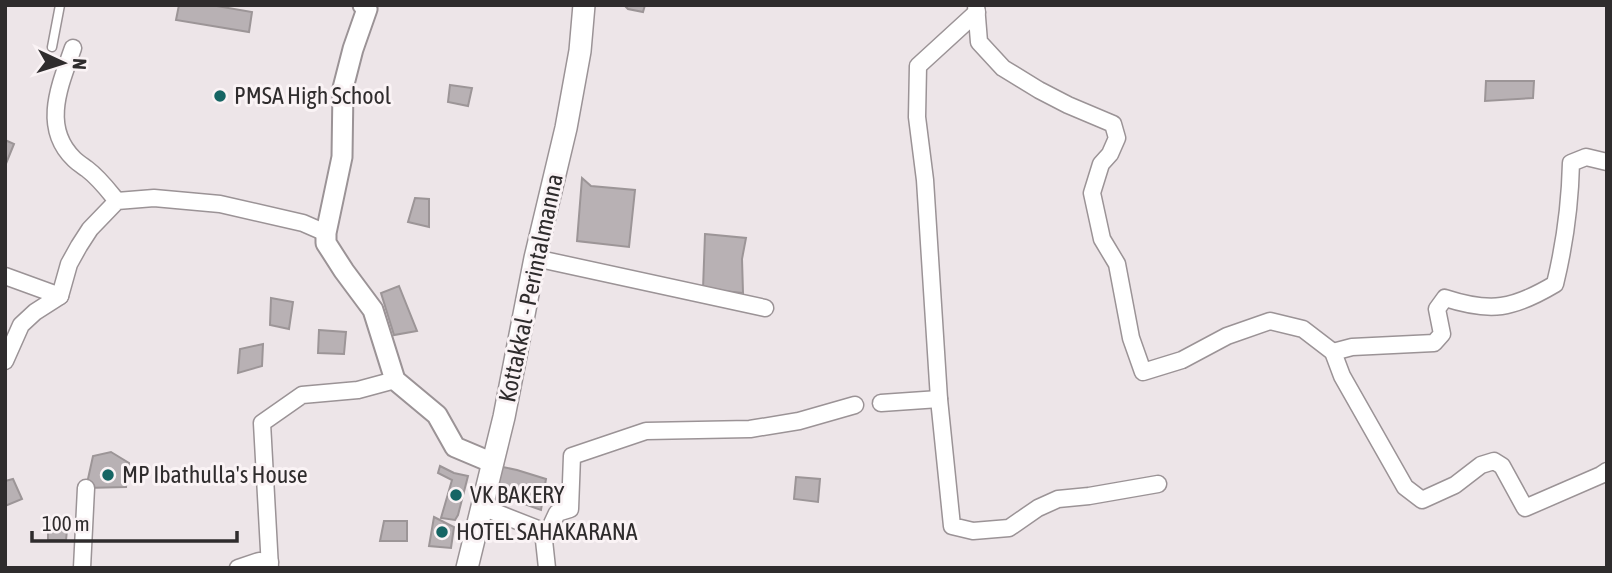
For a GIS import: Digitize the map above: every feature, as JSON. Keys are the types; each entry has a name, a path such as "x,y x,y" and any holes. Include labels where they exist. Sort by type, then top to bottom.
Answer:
{"main road":[{"name":"Kottakkal - Perintalmanna","path":"467,568 493,463 535,258 566,128 580,51 584,5"}],"street":[{"path":"366,6 343,88 342,157 326,243 373,310 395,380 437,415 455,447 493,463"},
{"path":"976,9 979,42 1003,68 1058,100 1113,124 1117,138 1110,154 1101,164 1092,193 1102,239 1117,264 1131,338 1143,372 1182,360 1227,336 1270,321 1303,329 1333,352 1342,376 1405,487 1422,500 1455,485 1482,465 1494,461 1502,466 1525,508 1607,471"},
{"path":"976,9 918,66 917,117 925,180 939,399 952,526 973,531 1009,528 1038,508 1058,499 1158,484"},
{"path":"73,48 57,97 56,130 61,145 107,188 117,201"},
{"path":"1333,352 1352,347 1434,343 1442,334 1437,309 1445,298 1475,307 1505,306 1534,297 1555,284 1565,244 1571,163 1586,157 1607,162"},
{"path":"5,361 21,326 35,312 60,296 69,264 79,246 90,229 117,201 154,198 220,204 303,223 326,233"},
{"path":"535,258 765,308"},
{"path":"5,276 60,296"},
{"path":"238,568 259,561 270,565 262,423 302,395 358,390 395,380"},
{"path":"881,403 939,399"},
{"path":"482,508 543,531 550,528 557,513 570,509 572,456 646,431 750,429 799,421 855,405"},
{"path":"82,568 86,488"},
{"path":"543,531 547,568"}],"lane":[{"path":"52,47 60,5"}],"building":[{"path":"179,5 211,5 252,12 249,32 176,20"},
{"path":"624,5 645,5 643,12 628,9"},
{"path":"1486,81 1534,81 1533,98 1485,101"},
{"path":"450,85 472,88 468,106 448,102"},
{"path":"5,140 14,144 5,166"},
{"path":"582,178 591,186 635,190 629,247 577,241"},
{"path":"415,198 429,199 429,227 408,222"},
{"path":"705,234 746,238 742,259 743,293 703,289"},
{"path":"399,286 417,331 394,335 381,293"},
{"path":"271,298 293,302 289,329 270,325"},
{"path":"319,330 346,332 344,354 318,353"},
{"path":"263,344 262,366 238,373 240,349"},
{"name":"MP Ibathulla's House","path":"111,452 129,463 126,487 86,488 93,456"},
{"name":"VK BAKERY","path":"440,466 468,476 455,520 441,518 452,480 438,473"},
{"path":"498,466 546,479 541,510 493,493"},
{"path":"796,477 820,479 818,502 794,499"},
{"path":"13,479 22,499 5,506 5,481"},
{"name":"HOTEL SAHAKARANA","path":"434,517 454,527 451,548 429,546"},
{"path":"48,520 68,520 66,540 48,540"},
{"path":"384,521 407,521 407,541 380,541"}],"place":[{"name":"PMSA High School","path":"220,96"},
{"name":"MP Ibathulla's House","path":"108,475"},
{"name":"VK BAKERY","path":"456,495"},
{"name":"HOTEL SAHAKARANA","path":"442,532"}]}
